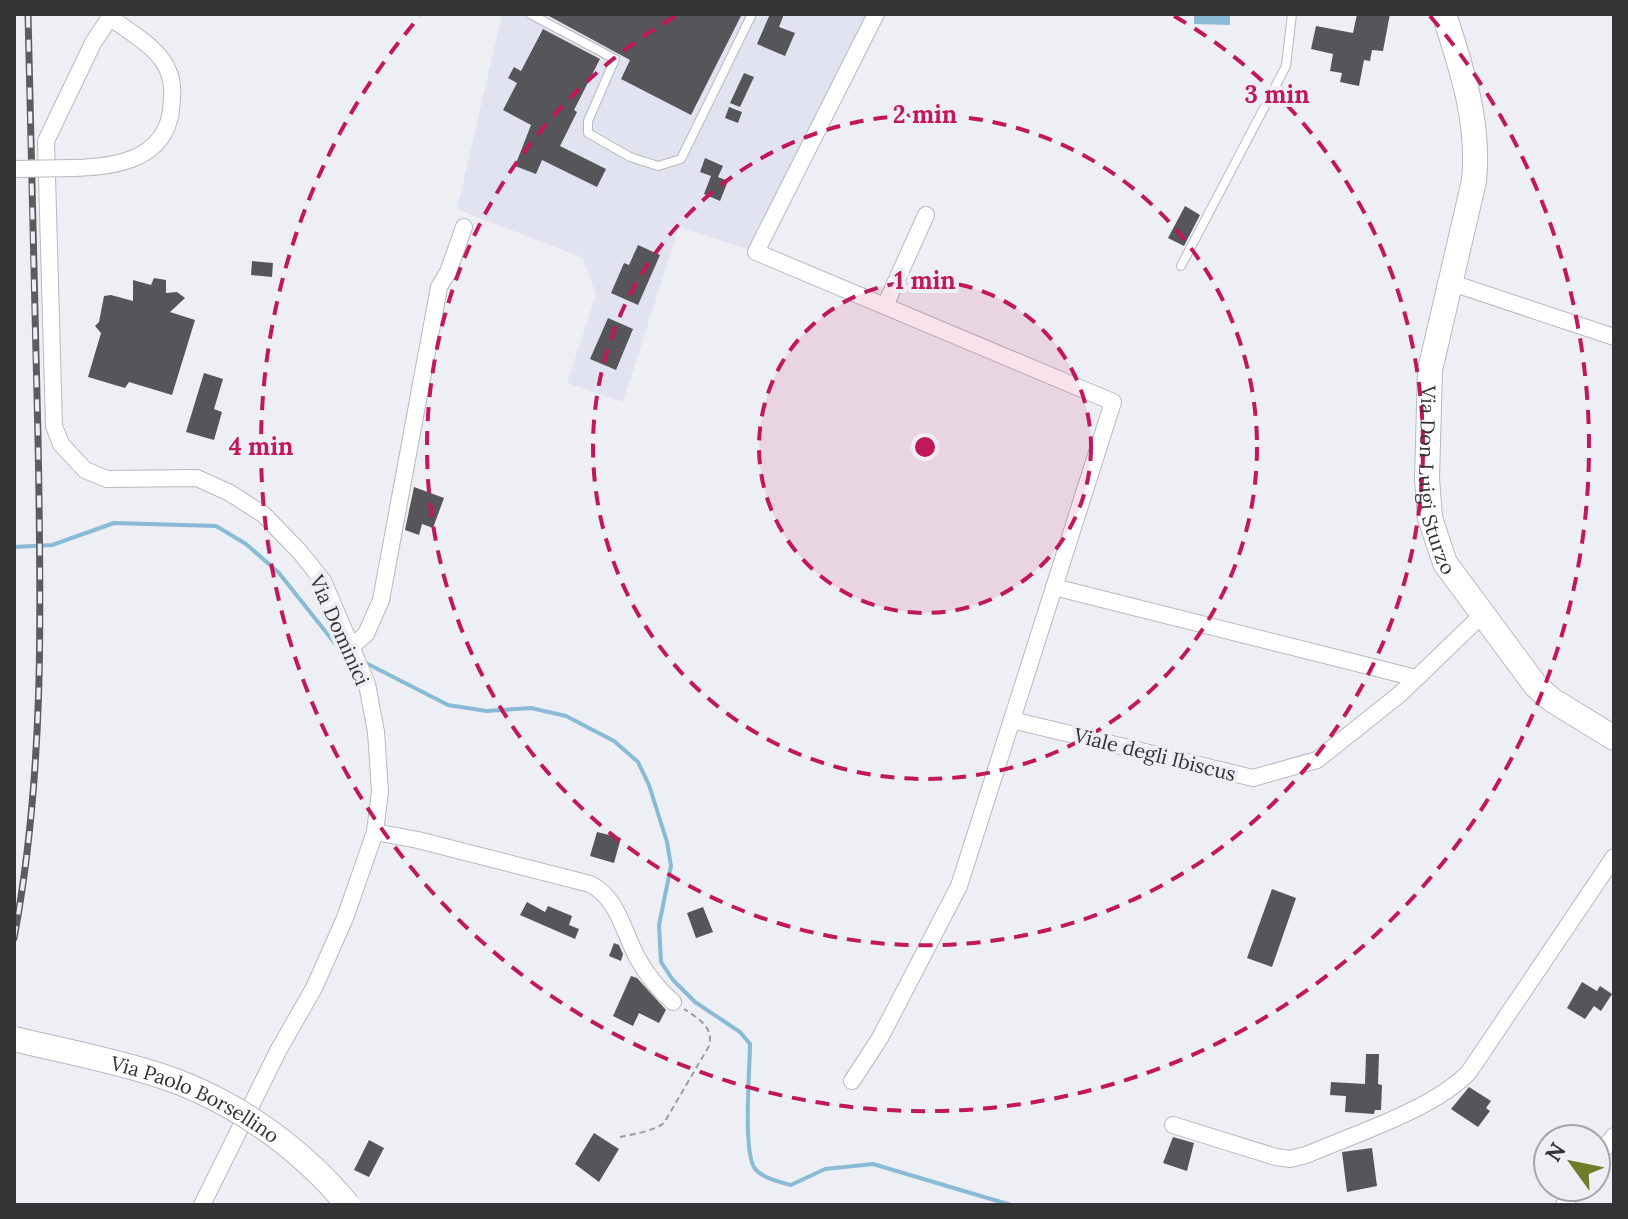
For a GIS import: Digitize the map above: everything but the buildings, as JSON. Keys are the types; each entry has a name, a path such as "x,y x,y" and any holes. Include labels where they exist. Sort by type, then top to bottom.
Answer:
{"street":[{"path":"852,1081 880,1038 959,886 1113,402 756,252 876,14"},
{"name":"Via Don Luigi Sturzo","path":"1444,14 1469,94 1477,158 1430,370 1427,396 1430,518 1445,563 1536,686 1552,700 1614,738"},
{"path":"14,169 108,167 129,161 156,146 169,123 173,95 169,72 152,49 112,16"},
{"name":"Via Dominici","path":"112,16 93,43 46,141 53,410 57,435 61,444 85,470 107,479 197,478 230,493 264,515 323,581 367,684 376,732 380,791 375,832 345,918 314,988 278,1051 202,1205"},
{"path":"885,306 926,215"},
{"path":"354,655 381,600 439,287 448,272 464,227"},
{"path":"1449,282 1614,337"},
{"path":"1054,587 1416,678"},
{"name":"Viale degli Ibiscus","path":"1012,720 1253,778 1317,760 1416,678 1482,615"},
{"path":"375,832 431,843 604,890 637,958 651,979 673,1002"},
{"path":"1173,1125 1290,1159 1306,1155 1456,1087 1614,857"},
{"name":"Via Paolo Borsellino","path":"14,1039 152,1073 216,1099 252,1120 291,1149 323,1177 348,1205"}],"lane":[{"path":"530,14 615,59 588,121 588,133 630,157 658,166 681,159 752,14"},
{"path":"1181,266 1286,66 1292,14"}],"path":[{"path":"620,1137 658,1128 664,1123 709,1046 710,1032 706,1026 673,1002"}],"shaded area":[{"path":"502,14 875,14 756,252 679,227 623,402 567,383 596,295 583,258 457,209"}],"water":[{"path":"1194,14 1230,14 1230,25 1194,24"}],"waterway":[{"path":"14,547 52,545 114,523 216,526 246,544 279,573 341,651 349,655"},
{"path":"364,662 448,705 486,711 531,708 566,716 614,741 638,762 649,785 667,842 671,866 659,925 661,962 673,980 695,1002 740,1032 750,1044 749,1148 756,1170 773,1180 791,1185 825,1169 873,1164 1011,1205"}],"railway":[{"path":"14,938 31,814 40,626 28,14"}]}
